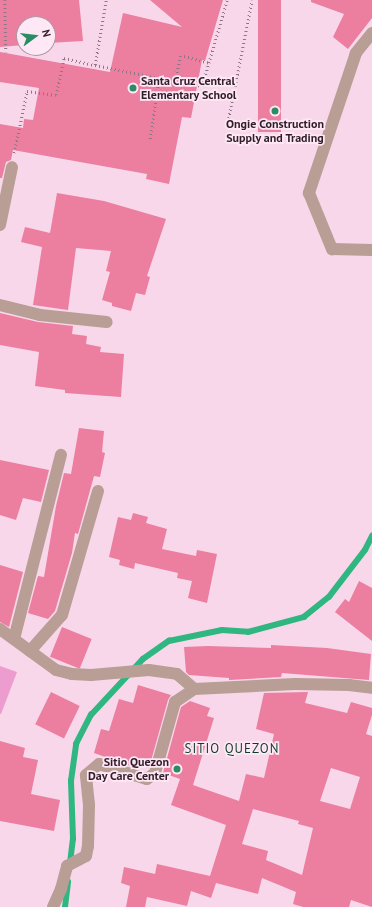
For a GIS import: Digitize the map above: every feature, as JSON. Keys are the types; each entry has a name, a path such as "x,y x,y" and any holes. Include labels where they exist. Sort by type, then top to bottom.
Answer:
{"street":[{"path":"372,33 356,53 309,193 332,249 372,250"},
{"path":"0,225 12,167"},
{"path":"0,305 40,315 107,322"},
{"path":"14,639 61,455"},
{"path":"30,651 62,615 98,491"},
{"path":"0,629 56,670 72,674 91,675 149,670 177,674 194,689"},
{"path":"53,907 61,889 67,866 86,856 88,846 89,805 86,775 99,764 147,779 155,773 175,702 194,689 295,684 349,685 372,688"}],"path":[{"path":"5,0 6,52"},
{"path":"95,65 106,0"},
{"path":"12,167 27,90 56,95 64,58 202,86 227,0"},
{"path":"227,126 252,0"},
{"path":"175,81 181,56 208,63"},
{"path":"150,139 159,78"}],"shaded area":[{"path":"0,666 17,672 1,714 0,714"}],"building":[{"path":"0,0 79,0 83,41 56,43 56,16 16,16 16,46 0,47"},
{"path":"150,0 223,0 205,61 202,60 191,118 182,117 169,184 146,179 147,174 13,150 11,160 6,162 2,178 0,178 0,124 23,128 24,119 33,120 39,88 0,82 0,52 110,72 123,13 182,27"},
{"path":"258,0 281,0 281,132 258,132"},
{"path":"311,0 372,0 372,18 348,49 333,37 344,14 311,2"},
{"path":"57,193 104,201 166,219 147,276 150,277 145,295 136,293 131,311 112,306 112,303 102,300 110,272 106,271 111,251 76,248 68,310 33,305 42,247 21,242 25,227 50,233"},
{"path":"0,313 38,322 73,326 72,334 87,336 86,344 101,347 100,352 124,354 121,397 65,393 65,390 35,386 39,352 0,345"},
{"path":"79,428 104,431 102,452 105,453 100,477 94,476 78,534 75,533 72,553 55,611 48,619 28,613 38,576 44,577 56,506 64,473 71,474"},
{"path":"0,460 49,470 41,502 23,498 16,520 0,515"},
{"path":"133,513 148,517 146,523 167,529 162,549 196,556 197,550 217,554 207,603 188,598 192,581 177,578 178,573 135,563 134,569 119,565 120,560 109,557 118,517 131,520"},
{"path":"0,565 23,572 9,627 0,622"},
{"path":"359,581 372,588 372,641 335,612 345,599 349,602"},
{"path":"62,627 92,639 80,669 50,657"},
{"path":"271,645 327,648 371,654 369,680 282,673 281,677 229,680 229,678 189,675 186,672 184,647 208,646 271,648"},
{"path":"138,685 171,695 168,700 149,768 140,765 139,769 94,753 101,729 109,731 119,699 133,703"},
{"path":"51,692 80,706 64,738 35,724"},
{"path":"308,692 305,703 347,713 351,702 372,708 372,715 366,734 372,736 372,907 351,900 349,907 303,907 293,904 296,892 262,878 258,894 216,883 211,898 191,891 187,906 147,897 145,907 126,907 130,886 121,883 124,867 155,874 157,864 210,876 226,825 171,805 180,779 163,773 181,707 190,701 210,708 207,716 214,718 193,785 239,801 246,774 264,778 274,734 256,729 264,693","holes":["331,768 360,777 350,809 320,801","253,809 299,821 298,824 313,828 302,875 266,860 268,851 242,844"]},
{"path":"0,741 25,748 23,757 38,760 31,794 60,800 54,831 0,821"}],"waterway":[{"path":"70,863 73,839 71,781 76,744 91,715 143,659 169,641 222,630 248,632 304,617 329,597 365,550 372,536"},
{"path":"65,907 68,882"}],"place":[{"name":"Santa Cruz Central Elementary School","path":"133,88"},
{"name":"Ongie Construction Supply and Trading","path":"275,111"},
{"name":"Sitio Quezon Day Care Center","path":"177,769"}],"district":[{"name":"SITIO QUEZON","path":"232,749"}]}
